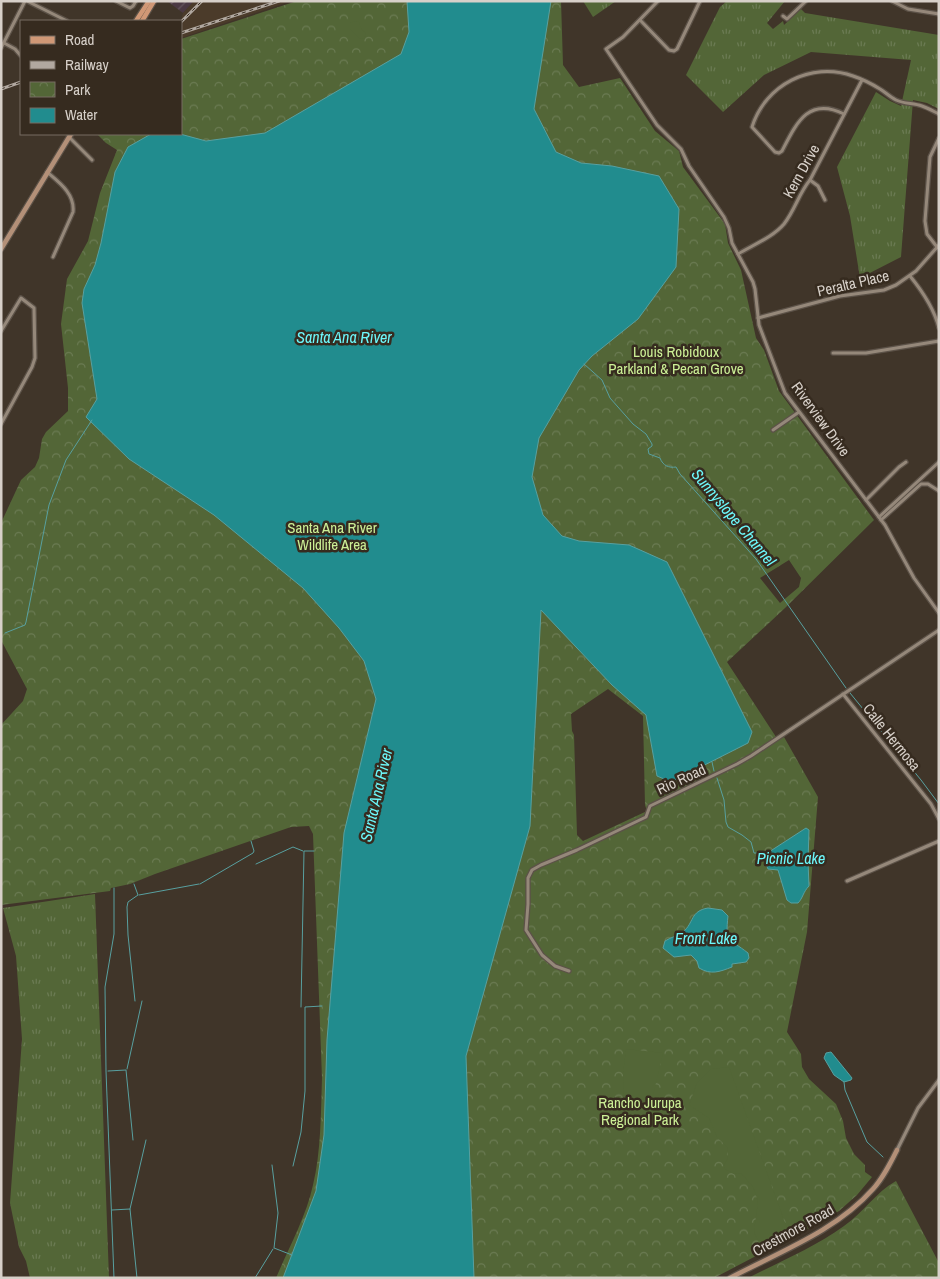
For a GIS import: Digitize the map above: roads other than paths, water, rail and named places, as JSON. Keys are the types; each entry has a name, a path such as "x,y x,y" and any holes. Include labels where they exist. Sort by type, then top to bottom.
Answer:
{"main road":[{"path":"137,20 148,1"},
{"path":"143,20 154,1"}],"street":[{"path":"1,48 26,1 65,20"},
{"path":"116,1 130,8 136,1"},
{"path":"658,1 640,20 669,50 674,52 700,1"},
{"path":"783,16 787,19 806,1"},
{"path":"892,1 908,9 939,14"},
{"name":"Riverview Drive","path":"640,20 623,37 606,49 657,125 681,148 689,166 726,220 732,243 748,270 755,288 762,336 782,386 799,412 880,519 914,578 939,613"},
{"path":"4,43 15,49 20,55"},
{"path":"844,114 832,109 821,108 802,116 779,153 775,152 752,126 771,93 805,74 819,71 843,73 862,80 893,99 920,105 939,114"},
{"name":"Kern Drive","path":"738,254 783,225 801,191 810,180 862,80"},
{"path":"1,248 70,135 92,160"},
{"path":"938,246 927,234 924,221 930,158 939,138"},
{"path":"47,172 72,197 74,204 73,212 54,256"},
{"path":"810,180 818,186 826,200"},
{"name":"Peralta Place","path":"758,318 840,296 884,290 910,276 938,246"},
{"path":"910,276 926,297 939,328"},
{"path":"1,331 21,298 34,308 35,358 1,424"},
{"path":"833,353 866,353 939,341"},
{"path":"773,430 799,412"},
{"path":"866,500 906,462"},
{"path":"880,519 921,482 939,462"},
{"path":"921,482 939,491"},
{"name":"Rio Road","path":"568,971 555,966 542,955 526,930 528,878 532,870 646,817 650,806 737,764 939,630"},
{"name":"Calle Hermosa","path":"846,692 932,804 939,819"},
{"path":"847,881 939,841"},
{"path":"897,1150 918,1108 939,1080"},
{"name":"Crestmore Road","path":"730,1278 845,1216 874,1188 885,1173 897,1150"}],"water":[{"name":"Santa Ana River","path":"407,1 551,1 534,109 556,152 581,163 612,166 659,176 679,209 676,267 638,319 592,356 579,370 539,438 532,477 543,515 562,536 579,541 629,545 667,562 752,732 748,743 671,782 657,776 646,715 612,685 541,610 530,826 466,1056 474,1278 283,1278 316,1191 324,1135 327,1040 344,833 376,699 364,661 339,628 303,588 214,515 129,459 86,417 97,399 82,303 84,289 95,265 101,243 115,172 128,147 149,135 182,135 206,141 265,133 401,54 409,32"},
{"name":"Picnic Lake","path":"806,828 809,830 809,886 798,903 791,903 787,900 778,870 768,869 764,859 772,850"},
{"name":"Front Lake","path":"708,908 722,910 728,916 728,936 748,953 749,958 746,962 732,964 732,967 719,971 707,972 699,968 697,961 691,955 674,957 663,948 665,941 683,932 698,912"},
{"path":"831,1052 852,1078 851,1080 844,1082 834,1075 824,1058 826,1053"}],"waterway":[{"name":"Sunnyslope Channel","path":"584,364 602,380 610,398 633,424 646,434 652,444 648,449 649,454 660,458 666,466 676,467 680,474 756,559 846,688"},
{"path":"5,633 25,625 49,505 66,460 92,420"},
{"name":"Sunnyslope Channel","path":"850,693 939,804"},
{"path":"712,762 714,771"},
{"path":"717,778 724,800 728,827 751,842 754,853 760,853"},
{"path":"200,884 253,853 251,841"},
{"path":"256,864 293,847 303,851"},
{"path":"301,1007 304,851 314,851"},
{"path":"134,884 138,895 128,902 127,907 135,1001"},
{"path":"139,895 199,884"},
{"path":"114,888 114,934 105,987 106,1071 114,1278"},
{"path":"127,1069 142,1001"},
{"path":"293,1166 301,1132 305,1091 305,1007 322,1006"},
{"path":"108,1071 126,1070 133,1140"},
{"path":"844,1082 845,1090 867,1142 883,1157"},
{"path":"130,1209 146,1140"},
{"path":"272,1165 278,1213 274,1248 292,1255"},
{"path":"112,1210 130,1209 137,1278"},
{"path":"255,1278 273,1249"}],"railway":[{"path":"182,21 202,1"},
{"path":"182,33 279,1"},
{"path":"1,89 20,82"}],"park label":[{"name":"Louis Robidoux Parkland & Pecan Grove","path":"676,360"},
{"name":"Santa Ana River Wildlife Area","path":"332,536"},
{"name":"Rancho Jurupa Regional Park","path":"640,1110"}]}
